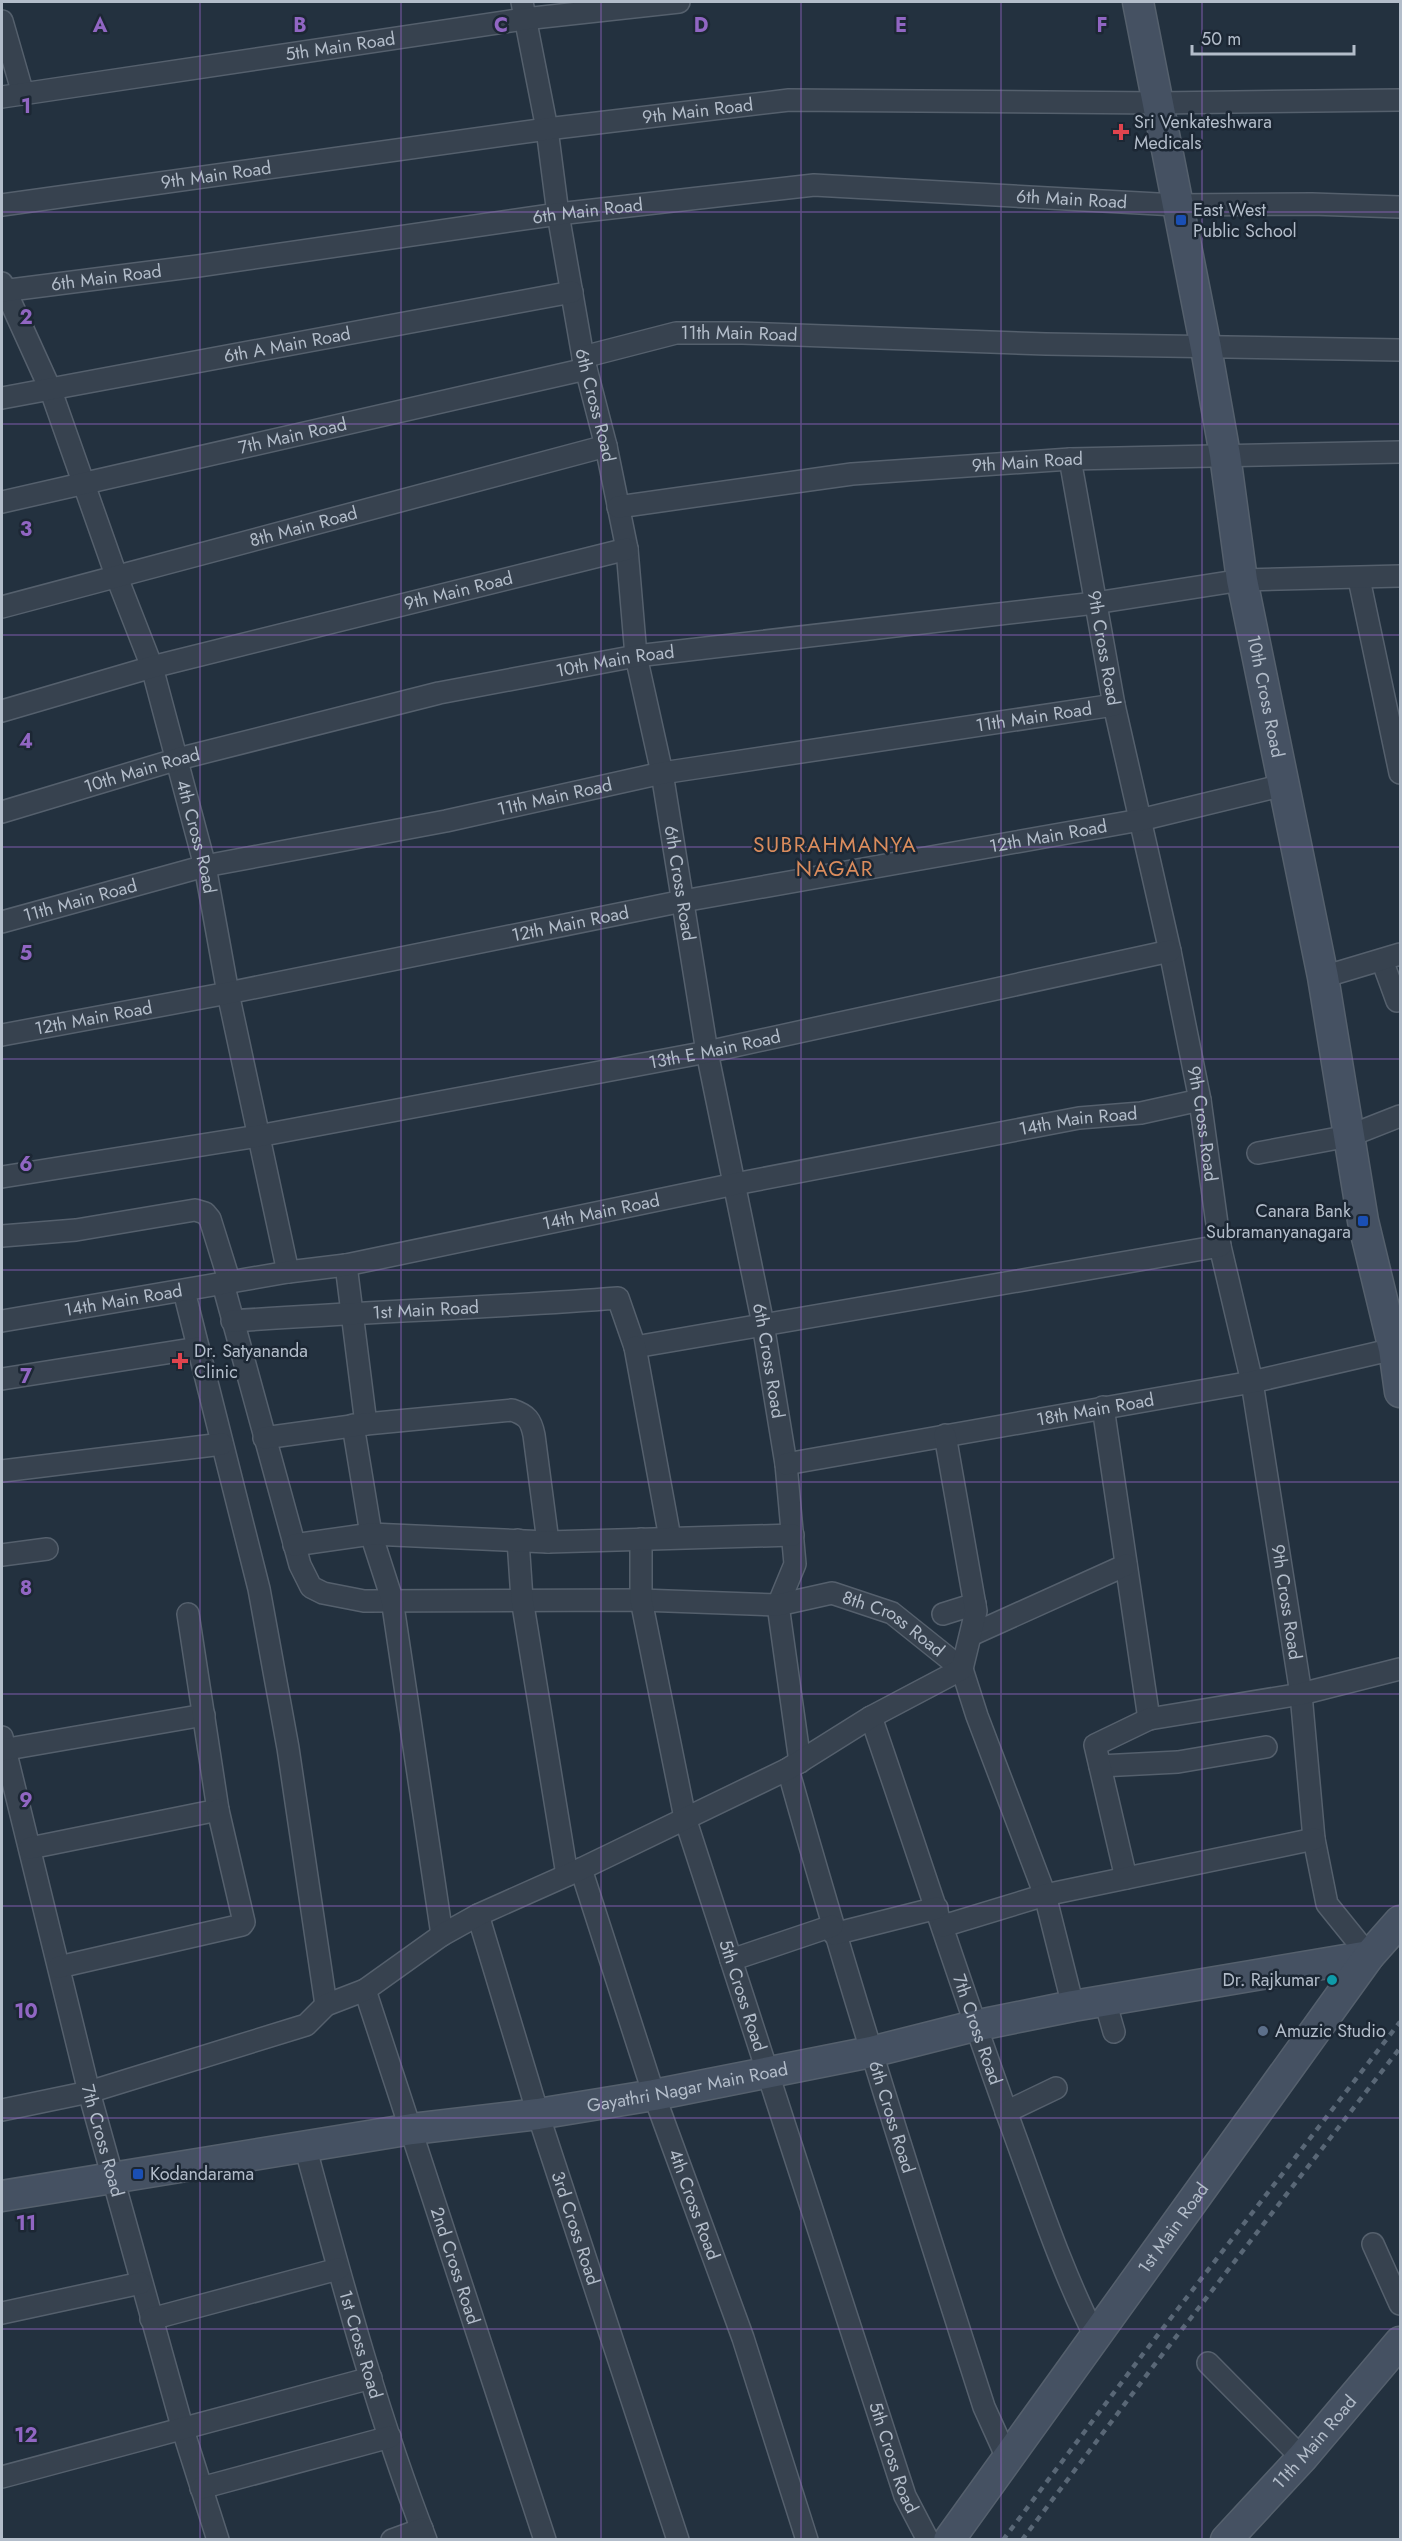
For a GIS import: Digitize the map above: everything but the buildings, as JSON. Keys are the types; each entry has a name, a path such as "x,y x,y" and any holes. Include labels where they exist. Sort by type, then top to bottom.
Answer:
{"street":[{"name":"5th Main Road","path":"2,97 523,10 679,2"},
{"name":"10th Cross Road","path":"1138,2 1176,205 1181,220 1206,348 1225,455 1242,580 1323,976 1363,1221 1397,1347 1401,1392"},
{"name":"6th Cross Road","path":"523,10 547,129 558,214 584,363 606,446 627,549 636,656 662,773 707,1052 763,1324 786,1464 795,1564 777,1605 794,1765 833,1930 984,2407 1008,2460"},
{"path":"2,21 23,94"},
{"name":"9th Main Road","path":"2,205 547,129 789,100 1158,103 1401,100"},
{"name":"6th Main Road","path":"3,288 198,266 558,214 814,185 1176,205"},
{"path":"1176,205 1312,204 1401,207"},
{"name":"4th Cross Road","path":"3,288 51,391 116,575 152,667 205,866 228,993 288,1272"},
{"name":"6th A Main Road","path":"2,398 51,391 572,292"},
{"name":"11th Main Road","path":"584,363 676,333 742,333 1206,348 1401,350"},
{"name":"7th Main Road","path":"2,502 584,363"},
{"name":"8th Main Road","path":"2,607 606,446"},
{"path":"1225,455 1401,452"},
{"name":"9th Main Road","path":"618,507 852,474 1070,459 1225,455"},
{"name":"9th Cross Road","path":"1070,459 1114,705 1170,951 1200,1100 1220,1246 1252,1382 1301,1694 1314,1839 1327,1904 1369,1956"},
{"name":"9th Main Road","path":"2,711 152,667 627,549"},
{"name":"10th Main Road","path":"2,812 178,759 439,693 636,656 1095,603 1242,580 1359,579 1401,576"},
{"path":"1359,579 1401,773"},
{"name":"11th Main Road","path":"2,922 205,866 446,821 662,773 1114,705"},
{"name":"12th Main Road","path":"2,1035 228,993 682,902 1140,820 1284,785"},
{"name":"13th E Main Road","path":"2,1177 258,1136 707,1052 1170,951"},
{"path":"1323,976 1391,957 1397,1001"},
{"name":"14th Main Road","path":"2,1321 288,1272 346,1265 735,1184 1079,1118 1142,1113 1200,1100"},
{"path":"1258,1153 1349,1136 1401,1116"},
{"path":"2,1236 76,1230 195,1210 204,1213 210,1219 226,1284 232,1321 294,1545 371,1534 548,1542 793,1535"},
{"path":"670,1538 635,1347 1220,1246"},
{"path":"346,1265 371,1534 392,1599 442,1935"},
{"path":"184,1291 259,1589 288,1748 326,2005"},
{"name":"1st Main Road","path":"232,1321 352,1312 504,1307 618,1298 635,1347"},
{"name":"18th Main Road","path":"786,1464 1252,1382 1397,1347"},
{"path":"2,1379 198,1348"},
{"path":"1103,1407 1149,1719"},
{"path":"264,1438 359,1424 513,1410 524,1414 531,1422 548,1542"},
{"path":"2,2110 89,2092 306,2025 326,2005 365,1990 442,1935 478,1915 574,1872 794,1765 871,1717 962,1669 976,1611 945,1435"},
{"path":"2,1471 222,1444"},
{"name":"5th Cross Road","path":"641,1539 641,1600 685,1818 905,2496 928,2540"},
{"name":"4th Cross Road","path":"518,1540 522,1599 574,1872 743,2338 807,2540"},
{"name":"8th Cross Road","path":"294,1545 300,1565 311,1587 323,1593 364,1601 392,1599 641,1600 777,1605 832,1593 892,1613 962,1669 977,1716 1045,1895 1074,2006"},
{"path":"2,1555 47,1549"},
{"path":"970,1635 1126,1565"},
{"path":"943,1614 975,1605"},
{"path":"59,1967 242,1925 244,1922 218,1810 188,1614"},
{"path":"1126,1878 1095,1745 1149,1719 1301,1694 1401,1670"},
{"path":"2,1745 204,1714"},
{"name":"7th Cross Road","path":"871,1717 1006,2112 1074,2295 1096,2338"},
{"name":"7th Cross Road","path":"2,1745 30,1848 89,2092 151,2319 218,2540"},
{"path":"1100,1766 1178,1762 1266,1747"},
{"path":"30,1848 218,1810"},
{"path":"731,1960 833,1930 940,1917 1314,1839"},
{"name":"3rd Cross Road","path":"478,1915 538,2114 678,2540"},
{"name":"1st Main Road","path":"949,2540 1369,1956 1401,1921"},
{"name":"Gayathri Nagar Main Road","path":"2,2196 113,2176 138,2174 412,2129 538,2114 654,2095 871,2052 975,2026 1074,2006 1369,1956"},
{"name":"2nd Cross Road","path":"365,1990 545,2540"},
{"path":"1105,2001 1114,2032"},
{"path":"1006,2112 1056,2088"},
{"name":"1st Cross Road","path":"305,2146 338,2269 371,2378 424,2534"},
{"path":"1373,2244 1401,2304"},
{"path":"151,2319 338,2269"},
{"path":"2,2313 141,2283"},
{"name":"11th Main Road","path":"1226,2540 1302,2458 1401,2342"},
{"path":"1208,2363 1302,2458"},
{"path":"2,2477 371,2378"},
{"path":"201,2488 390,2437"},
{"path":"392,2540 424,2534"}],"railway":[{"path":"1003,2540 1143,2354 1400,2022"},
{"path":"1022,2540 1400,2048"}],"place":[{"name":"Sri Venkateshwara Medicals","path":"1121,132"},
{"name":"East West Public School","path":"1181,220"},
{"name":"Canara Bank Subramanyanagara","path":"1363,1221"},
{"name":"Dr. Satyananda Clinic","path":"180,1361"},
{"name":"Dr. Rajkumar","path":"1332,1980"},
{"name":"Amuzic Studio","path":"1263,2031"},
{"name":"Kodandarama","path":"138,2174"}],"district":[{"name":"SUBRAHMANYA NAGAR","path":"835,857"}]}
